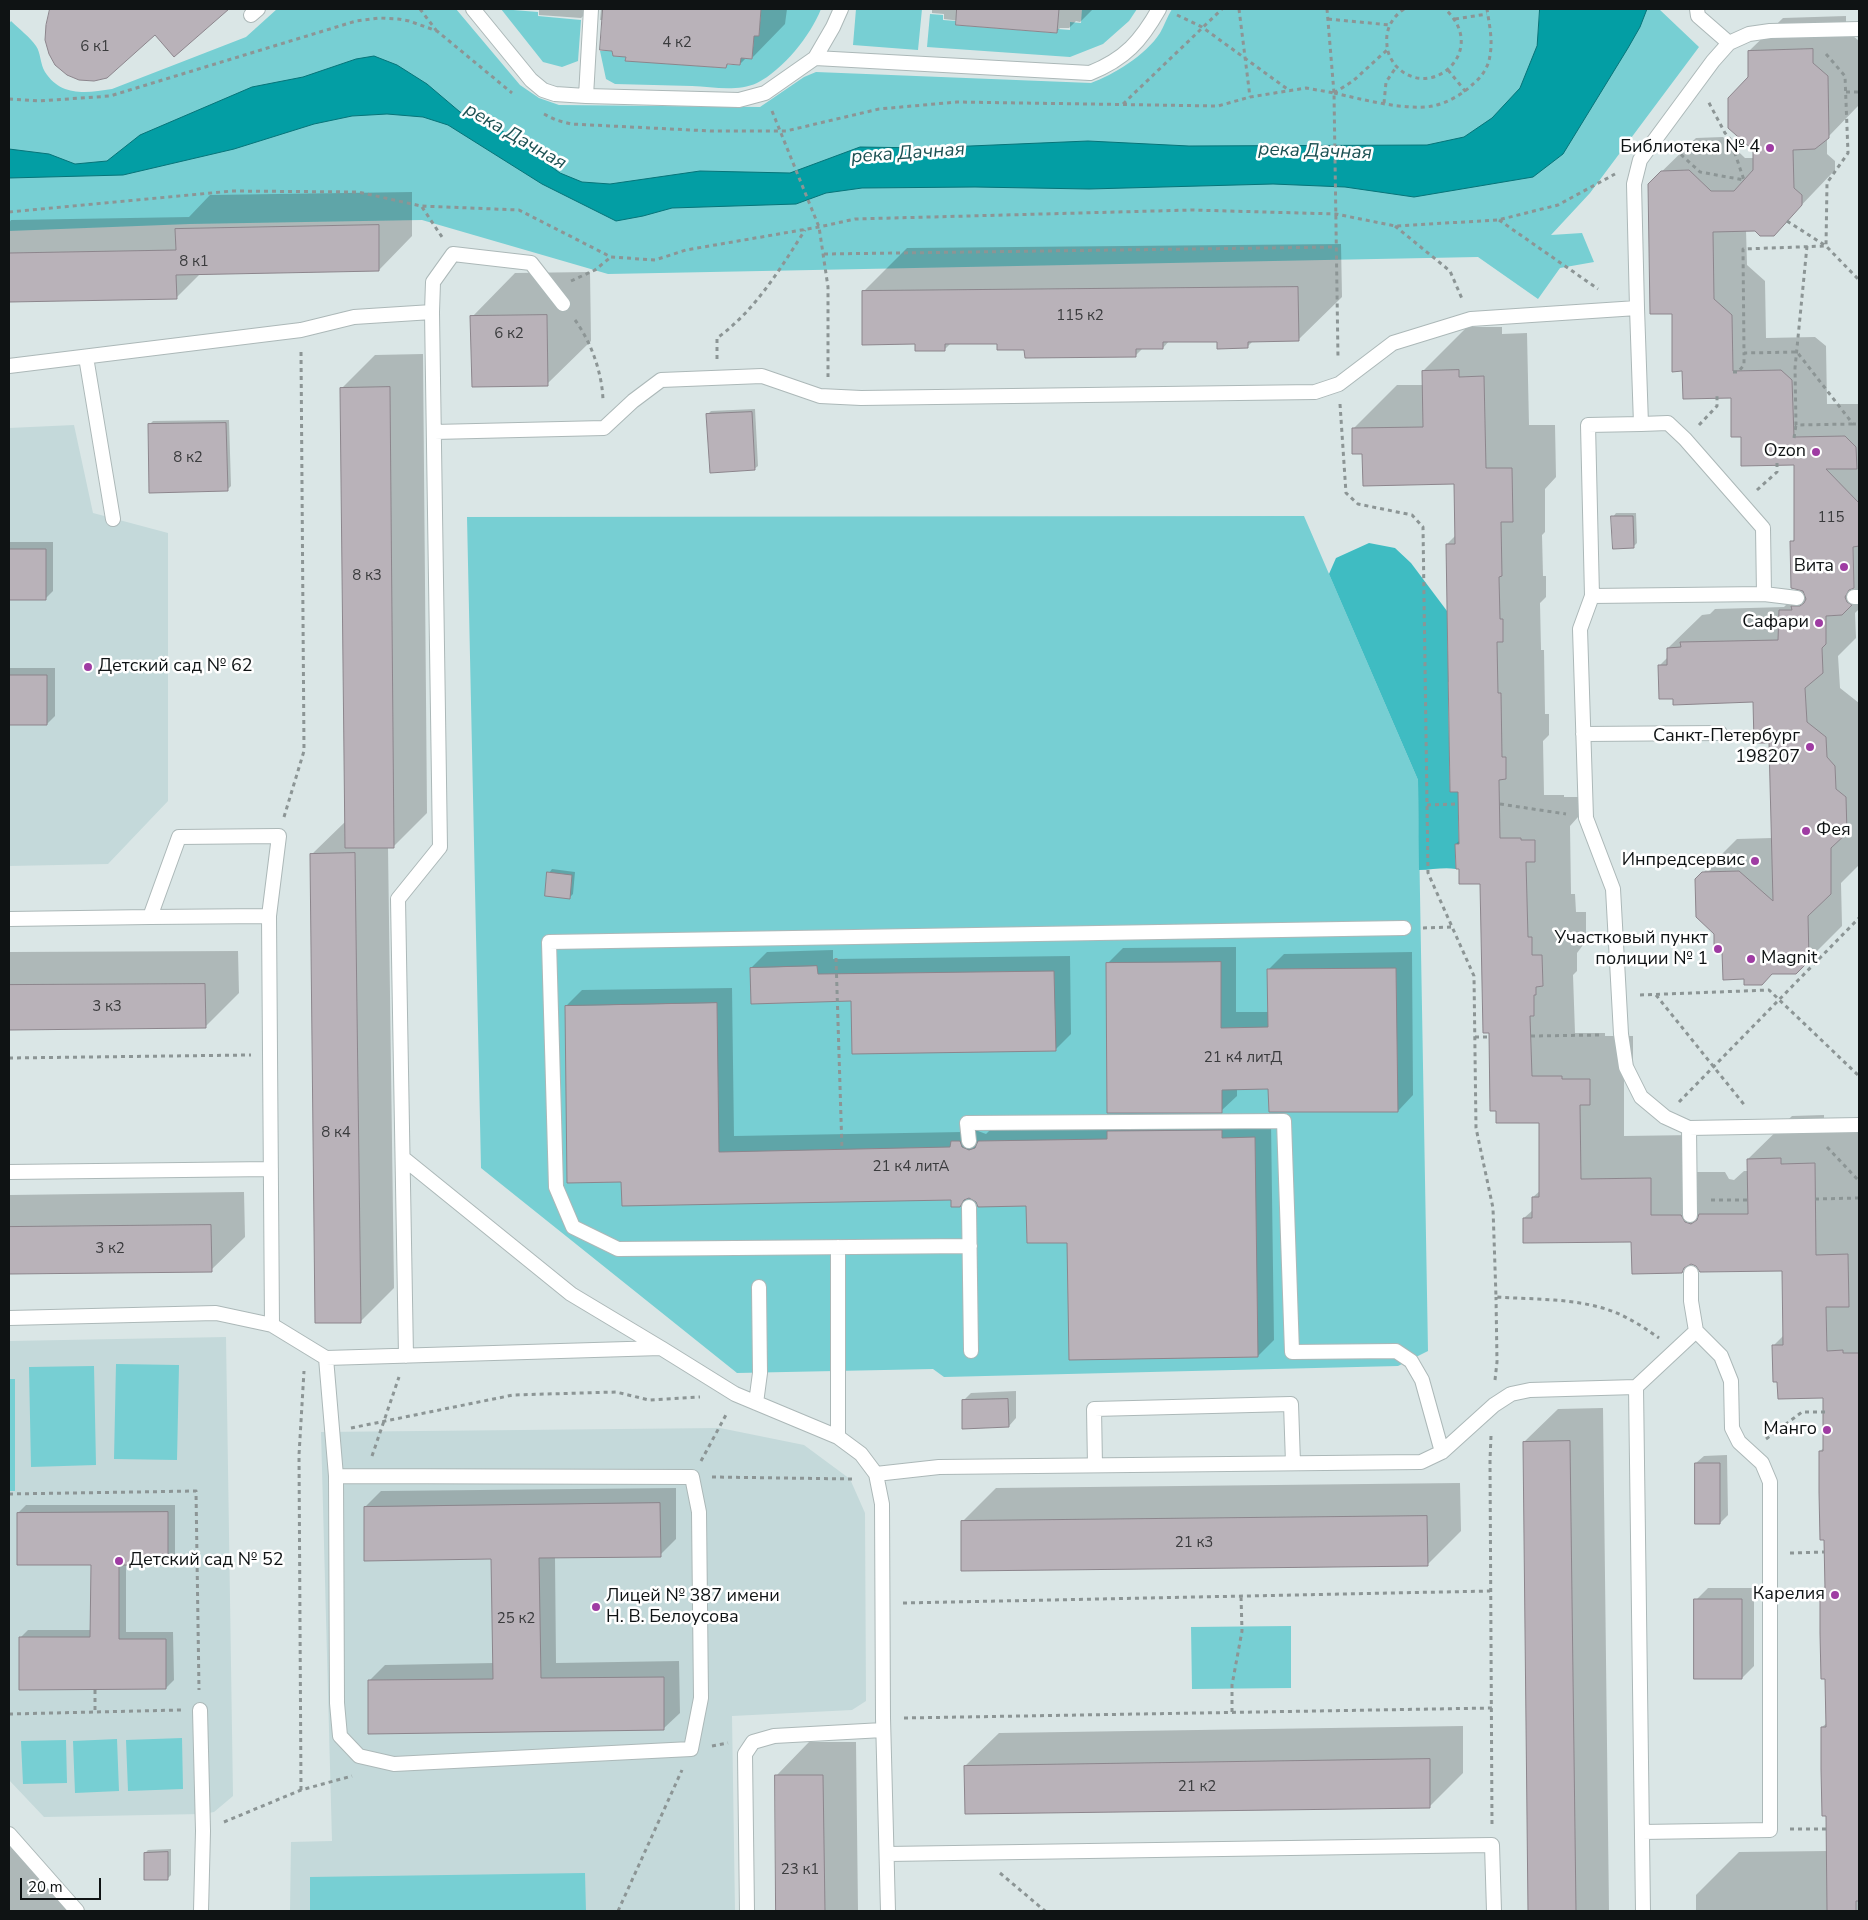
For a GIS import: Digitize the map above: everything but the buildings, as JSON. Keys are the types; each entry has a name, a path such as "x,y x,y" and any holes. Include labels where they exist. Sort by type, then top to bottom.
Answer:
{"lane":[{"path":"473,9 531,80 543,90 555,94 586,96 739,100 765,93 815,58 833,27 840,9"},
{"path":"586,96 591,9"},
{"path":"815,58 1090,72 1110,65 1124,54 1140,36 1159,9"},
{"path":"1697,9 1698,16 1728,43"},
{"path":"1641,424 1632,308 1634,184 1640,160 1692,88 1728,43 1749,34 1770,30 1859,29"},
{"path":"406,1356 398,899 440,847 433,282 454,254 531,263 563,304"},
{"path":"434,432 604,428 633,401 661,380 762,376 820,396 861,398 1315,392 1339,384 1393,343 1471,319 1632,308"},
{"path":"9,366 301,330 354,317 432,312"},
{"path":"86,357 113,519"},
{"path":"1764,594 1763,528 1685,439 1668,423 1588,425 1592,596 1580,629 1586,818 1614,890 1619,995 1626,1067 1641,1097 1665,1117 1689,1128 1859,1125"},
{"path":"1592,596 1764,594 1797,598"},
{"path":"1583,734 1720,733"},
{"path":"150,917 179,837 279,836 269,916 272,1325"},
{"path":"9,919 269,916"},
{"path":"970,1246 618,1249 573,1227 556,1187 549,942 1404,928"},
{"path":"969,1141 967,1123 1284,1121 1292,1352 1396,1351 1411,1360 1422,1380 1442,1452"},
{"path":"1689,1128 1690,1208"},
{"path":"402,1158 571,1294 735,1394 838,1437 861,1454 876,1474 882,1504 883,1724 888,1911"},
{"path":"9,1172 271,1169"},
{"path":"969,1207 972,1351"},
{"path":"838,1247 838,1437"},
{"path":"1642,1832 1770,1830 1770,1482 1762,1463 1739,1442 1732,1428 1731,1381 1722,1356 1696,1331 1691,1301 1691,1272"},
{"path":"756,1403 760,1373 759,1287"},
{"path":"9,1318 216,1313 272,1325 326,1358 661,1348"},
{"path":"876,1474 939,1467 1420,1462 1442,1452 1494,1404 1511,1394 1530,1390 1636,1386 1696,1331"},
{"path":"326,1358 336,1476 337,1703 340,1736 359,1756 394,1764 691,1749 701,1698 699,1512 692,1477 336,1476"},
{"path":"1636,1386 1643,1911"},
{"path":"1095,1465 1094,1410 1291,1404 1292,1463"},
{"path":"200,1710 203,1831 201,1911"},
{"path":"747,1911 745,1754 753,1742 774,1736 883,1724"},
{"path":"9,1834 77,1911"},
{"path":"887,1854 1492,1845 1494,1911"}],"path":[{"path":"420,9 437,31"},
{"path":"1122,104 1222,9"},
{"path":"1239,9 1250,97"},
{"path":"1327,9 1334,93"},
{"path":"1404,9 1397,14 1390,25 1386,37 1387,50 1402,71 1414,77 1426,78 1437,76 1448,70 1456,61 1460,50 1462,38 1455,19 1445,9"},
{"path":"1334,93 1384,103 1434,106 1466,92 1480,78 1486,68 1490,55 1490,31 1487,9"},
{"path":"1172,12 1202,27 1290,91"},
{"path":"1455,19 1487,14"},
{"path":"1328,19 1390,25"},
{"path":"1334,93 1353,80 1387,50"},
{"path":"1826,54 1845,76 1848,153 1827,184 1826,246"},
{"path":"1384,103 1386,82 1397,66"},
{"path":"1448,70 1466,92"},
{"path":"1692,88 1709,103 1730,139 1744,180 1700,172 1694,166"},
{"path":"1846,92 1859,92"},
{"path":"1333,111 1338,360"},
{"path":"780,131 819,227 824,254 828,288 828,396"},
{"path":"9,212 232,191 358,192 421,206 519,210 611,257 655,260 686,250 805,230 855,219 1192,210 1336,214 1395,226 1498,220 1558,205 1640,160"},
{"path":"421,206 454,254"},
{"path":"1498,220 1632,308"},
{"path":"1786,221 1826,246 1859,280"},
{"path":"1395,226 1450,271 1471,319"},
{"path":"717,378 717,338 732,328 771,283 805,230"},
{"path":"1794,438 1796,425 1795,368 1807,246"},
{"path":"1733,372 1738,372 1744,365 1744,249 1826,246"},
{"path":"824,254 1336,247"},
{"path":"555,292 566,283 595,270 611,257"},
{"path":"563,304 586,335 598,368 603,396 604,428"},
{"path":"279,836 304,751 301,330"},
{"path":"1744,353 1797,352"},
{"path":"1797,352 1853,424"},
{"path":"1339,384 1346,493 1358,504 1412,516 1423,527 1428,873 1474,976 1476,1128 1493,1208 1496,1297 1497,1362 1490,1460 1492,1845"},
{"path":"1685,439 1717,406 1717,393"},
{"path":"1796,425 1859,424"},
{"path":"1742,504 1777,472 1777,460"},
{"path":"1427,805 1458,804"},
{"path":"1500,804 1586,818"},
{"path":"1665,1117 1859,918"},
{"path":"1404,928 1452,926"},
{"path":"835,938 842,1150"},
{"path":"1619,995 1769,990 1859,1076"},
{"path":"1656,994 1762,1127"},
{"path":"1531,1036 1622,1034"},
{"path":"1475,1037 1489,1037"},
{"path":"9,1058 270,1055"},
{"path":"1808,1126 1859,1181"},
{"path":"1815,1199 1859,1198"},
{"path":"1690,1208 1748,1200"},
{"path":"1496,1297 1574,1302 1601,1308 1628,1318 1676,1349"},
{"path":"300,1790 299,1455 306,1346"},
{"path":"365,1476 406,1356"},
{"path":"333,1432 513,1395 616,1392 649,1400 735,1394 720,1428 692,1477 850,1479 876,1474"},
{"path":"1749,1452 1802,1412 1827,1412"},
{"path":"9,1494 196,1491 200,1710 9,1714"},
{"path":"1769,1553 1824,1552"},
{"path":"882,1603 1490,1591"},
{"path":"1232,1712 1232,1685 1242,1631 1241,1596"},
{"path":"94,1690 95,1712"},
{"path":"883,1724 1232,1712 1492,1708"},
{"path":"691,1749 732,1742 753,1742"},
{"path":"618,1911 685,1764"},
{"path":"203,1831 300,1790 358,1774"},
{"path":"1770,1830 1826,1829"},
{"path":"994,1868 1045,1911"}],"shaded area":[{"path":"277,9 456,9 520,85 539,98 559,105 760,107 804,77 816,72 1091,83 1119,69 1146,49 1160,33 1172,9 1659,9 1699,47 1590,193 1551,235 1582,233 1594,262 1560,268 1538,299 1478,257 608,274 422,220 190,224 9,231 9,24 11,21 36,46 43,69 51,80 67,89 93,92 112,89 246,37"},
{"path":"501,9 538,12 538,16 581,20 578,61 562,67 543,62"},
{"path":"761,9 821,9 810,30 795,51 777,70 757,83 749,86 725,88 615,84 606,79 600,51 612,51 613,56 626,57 625,60 726,68 727,65 740,65 741,58 752,59 754,36 759,36"},
{"path":"856,9 922,9 918,50 853,45"},
{"path":"1082,9 1137,9 1129,21 1103,44 1070,57 927,47 930,14 943,15 943,20 956,21 956,25 1056,33 1057,29 1070,30 1070,22 1081,23"},
{"name":"Детский сад № 62","path":"74,425 93,513 168,533 168,801 108,864 9,866 9,428"},
{"path":"1304,516 1418,780 1428,1351 1398,1366 944,1377 933,1369 737,1373 481,1168 467,517"},
{"path":"1369,543 1395,548 1411,563 1447,611 1448,654 1457,681 1448,682 1450,792 1458,792 1459,844 1455,844 1456,869 1419,870 1418,780 1329,574 1336,558"},
{"name":"Детский сад № 52","path":"226,1337 233,1796 214,1812 202,1814 44,1817 9,1780 9,1341"},
{"path":"116,1364 179,1365 177,1460 114,1459"},
{"path":"94,1366 96,1465 31,1467 29,1367"},
{"path":"9,1379 15,1379 15,1491 9,1491"},
{"name":"Лицей № 387 имени Н. В. Белоусова","path":"720,1428 804,1445 850,1479 865,1513 866,1701 852,1710 732,1716 735,1911 290,1911 291,1842 332,1841 321,1432"},
{"path":"1291,1626 1291,1688 1192,1689 1191,1627"},
{"path":"182,1738 183,1789 128,1791 126,1740"},
{"path":"117,1739 119,1791 75,1793 73,1741"},
{"path":"66,1740 67,1783 23,1784 21,1741"},
{"path":"585,1873 586,1911 310,1911 310,1877"}],"water":[{"name":"река Дачная","path":"1540,9 1647,9 1640,27 1628,48 1563,154 1533,177 1414,197 1345,187 1273,184 1089,189 862,188 826,193 796,204 672,208 616,221 542,184 448,125 423,117 387,114 352,116 314,124 234,149 123,175 9,178 9,149 49,154 75,164 107,161 140,135 252,87 303,77 356,59 374,56 397,65 427,84 460,112 494,125 560,173 582,182 610,184 700,171 790,173 860,147 923,148 1088,141 1189,146 1427,145 1464,137 1492,118 1520,88 1537,46"}],"place":[{"name":"Библиотека № 4","path":"1770,148"},
{"name":"Ozon","path":"1816,452"},
{"name":"Вита","path":"1844,567"},
{"name":"Сафари","path":"1819,623"},
{"name":"Детский сад № 62","path":"88,667"},
{"name":"Санкт-Петербург 198207","path":"1810,747"},
{"name":"Фея","path":"1806,831"},
{"name":"Инпредсервис","path":"1755,861"},
{"name":"Участковый пункт полиции № 1","path":"1718,949"},
{"name":"Magnit","path":"1751,959"},
{"name":"Манго","path":"1827,1430"},
{"name":"Детский сад № 52","path":"119,1561"},
{"name":"Карелия","path":"1835,1595"},
{"name":"Лицей № 387 имени Н. В. Белоусова","path":"596,1607"}]}
